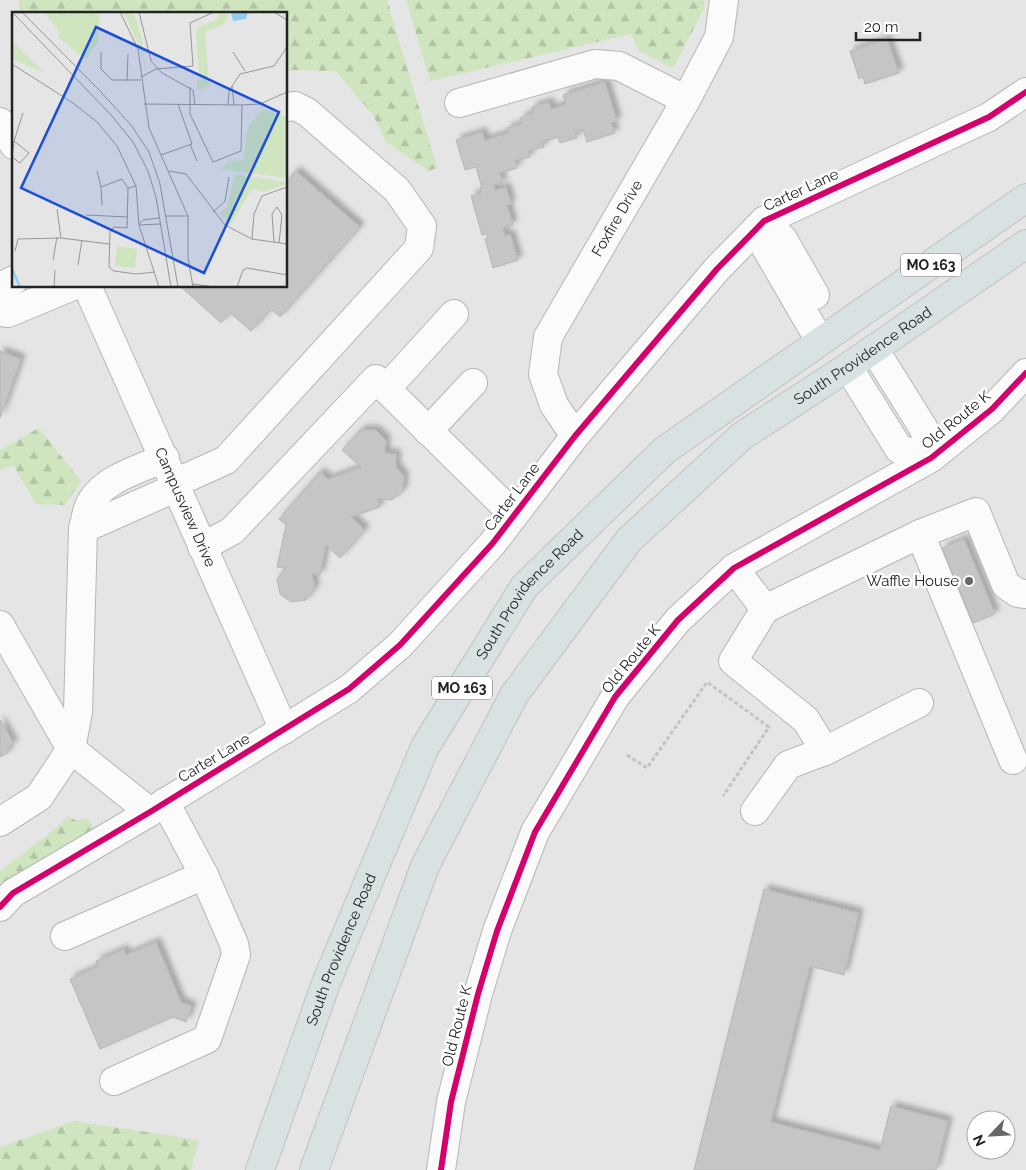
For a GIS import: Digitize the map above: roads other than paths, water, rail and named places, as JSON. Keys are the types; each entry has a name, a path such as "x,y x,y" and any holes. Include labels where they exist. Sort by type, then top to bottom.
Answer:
{"main road":[{"name":"South Providence Road","path":"260,1170 326,983 426,747 524,587 665,450 1026,198"},
{"name":"South Providence Road","path":"314,1170 426,866 514,695 629,540 742,436 848,368 1026,244"},
{"path":"848,368 859,331 872,319 943,269 946,255"},
{"path":"742,436 748,419 820,365 835,342 828,336"}],"street":[{"name":"Foxfire Drive","path":"575,436 554,404 543,374 548,337 686,100 719,37 724,0"},
{"path":"459,103 595,64 619,66 686,100"},
{"name":"Carter Lane","path":"0,906 13,892 158,807 349,689 400,646 492,544 575,436 717,269 764,220 988,118 1026,92"},
{"path":"83,529 226,460 419,248 422,226 397,190 307,112 295,106 288,107"},
{"path":"0,122 12,142"},
{"path":"764,220 784,239 828,336"},
{"path":"0,287 12,281"},
{"path":"0,312 8,313 68,288"},
{"name":"Campusview Drive","path":"88,288 165,458 202,547 284,730"},
{"path":"386,389 454,314"},
{"path":"874,349 924,429 931,458"},
{"path":"848,368 899,448 931,458"},
{"name":"Old Route K","path":"441,1170 451,1102 478,994 497,931 535,832 615,697 678,620 734,568 931,458 992,409 1026,373"},
{"path":"202,547 232,531 376,379 514,515"},
{"path":"428,431 472,383"},
{"path":"0,822 39,797 71,749 78,712 83,529 89,506 99,491 110,483 165,458"},
{"path":"826,751 806,720 733,661 765,609 920,534 976,512 1006,585 1018,593 1026,594"},
{"path":"920,534 1014,760"},
{"path":"734,568 765,609"},
{"path":"0,626 71,749 158,807 204,875 234,944 236,955 207,1038 114,1081"},
{"path":"755,811 788,765 826,751 920,703"},
{"path":"65,936 204,875"}],"place":[{"name":"Waffle House","path":"969,581"}]}
